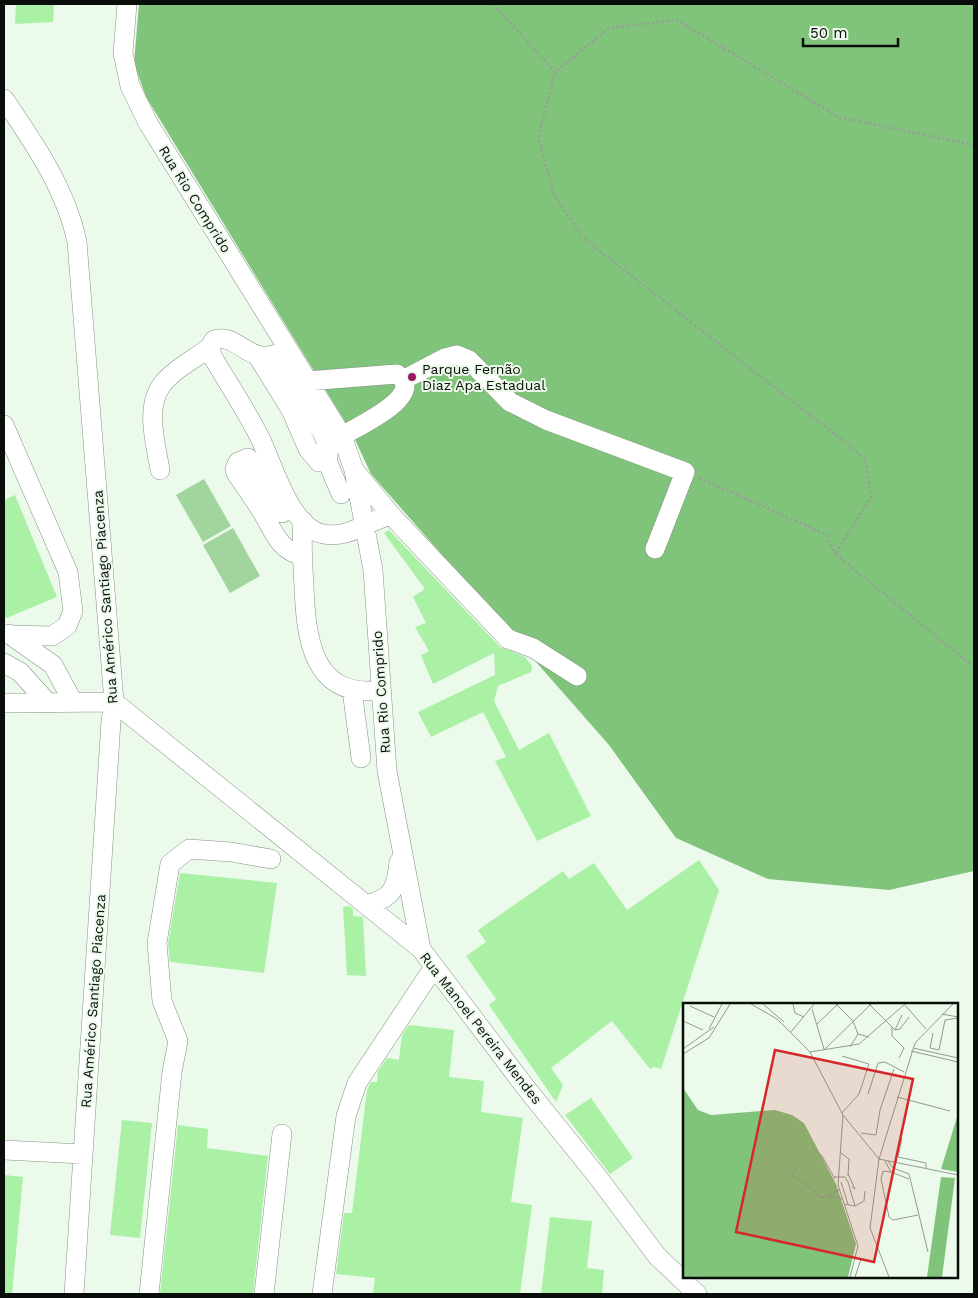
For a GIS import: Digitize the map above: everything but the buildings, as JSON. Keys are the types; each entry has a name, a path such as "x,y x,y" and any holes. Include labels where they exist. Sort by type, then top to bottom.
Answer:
{"street":[{"name":"Rua Rio Comprido","path":"127,4 123,53 130,86 148,123 273,353 307,381 342,436 354,470 373,570 387,771 400,848 421,949"},
{"name":"Rua Américo Santiago Piacenza","path":"4,99 45,162 73,222 77,242 114,702 111,721 74,1294"},
{"path":"160,470 154,430 153,405 157,394 167,380 210,347 214,340 225,339 273,353 322,434 329,452 327,461 341,494"},
{"path":"210,347 212,356 260,438 302,526 306,627 312,651 319,665 331,678 352,690 363,692 380,690"},
{"path":"405,379 446,358 457,355 469,360 510,402 546,420 685,472 655,550"},
{"path":"307,381 397,374 405,379 407,386 405,393 393,404 342,436"},
{"path":"4,425 68,572 73,611 67,626 52,636 7,633"},
{"path":"302,556 286,550 278,541 264,514 236,473 235,469 238,462 248,458 283,513 302,526 322,534 339,535 365,527 391,515"},
{"path":"354,470 391,515 508,639 533,648 577,676"},
{"path":"7,633 53,665 73,702"},
{"path":"4,663 20,672 48,702"},
{"path":"352,690 361,758"},
{"path":"4,703 114,702"},
{"name":"Rua Manoel Pereira Mendes","path":"114,702 421,949 657,1256 697,1294"},
{"path":"366,905 380,901 394,887 400,848"},
{"path":"149,1294 172,1072 178,1041 162,1001 157,943 170,864 189,849 231,852 271,859"},
{"path":"322,1294 346,1116 357,1083 434,967"},
{"path":"264,1294 282,1134"},
{"path":"4,1150 83,1154"}],"path":[{"path":"493,4 555,72"},
{"path":"836,554 870,497 865,458 582,237 554,195 538,137 555,72 610,28 677,20 838,117 974,145"},
{"path":"685,472 827,535 836,554 974,667"}],"green space":[{"path":"139,4 974,4 974,871 889,890 768,879 676,838 609,745 371,474 352,433 146,97 134,63"},
{"path":"204,479 231,526 203,542 176,495"},
{"path":"233,528 260,576 230,593 203,545"}],"place":[{"name":"Parque Fernão Diaz Apa Estadual","path":"412,377"}]}
